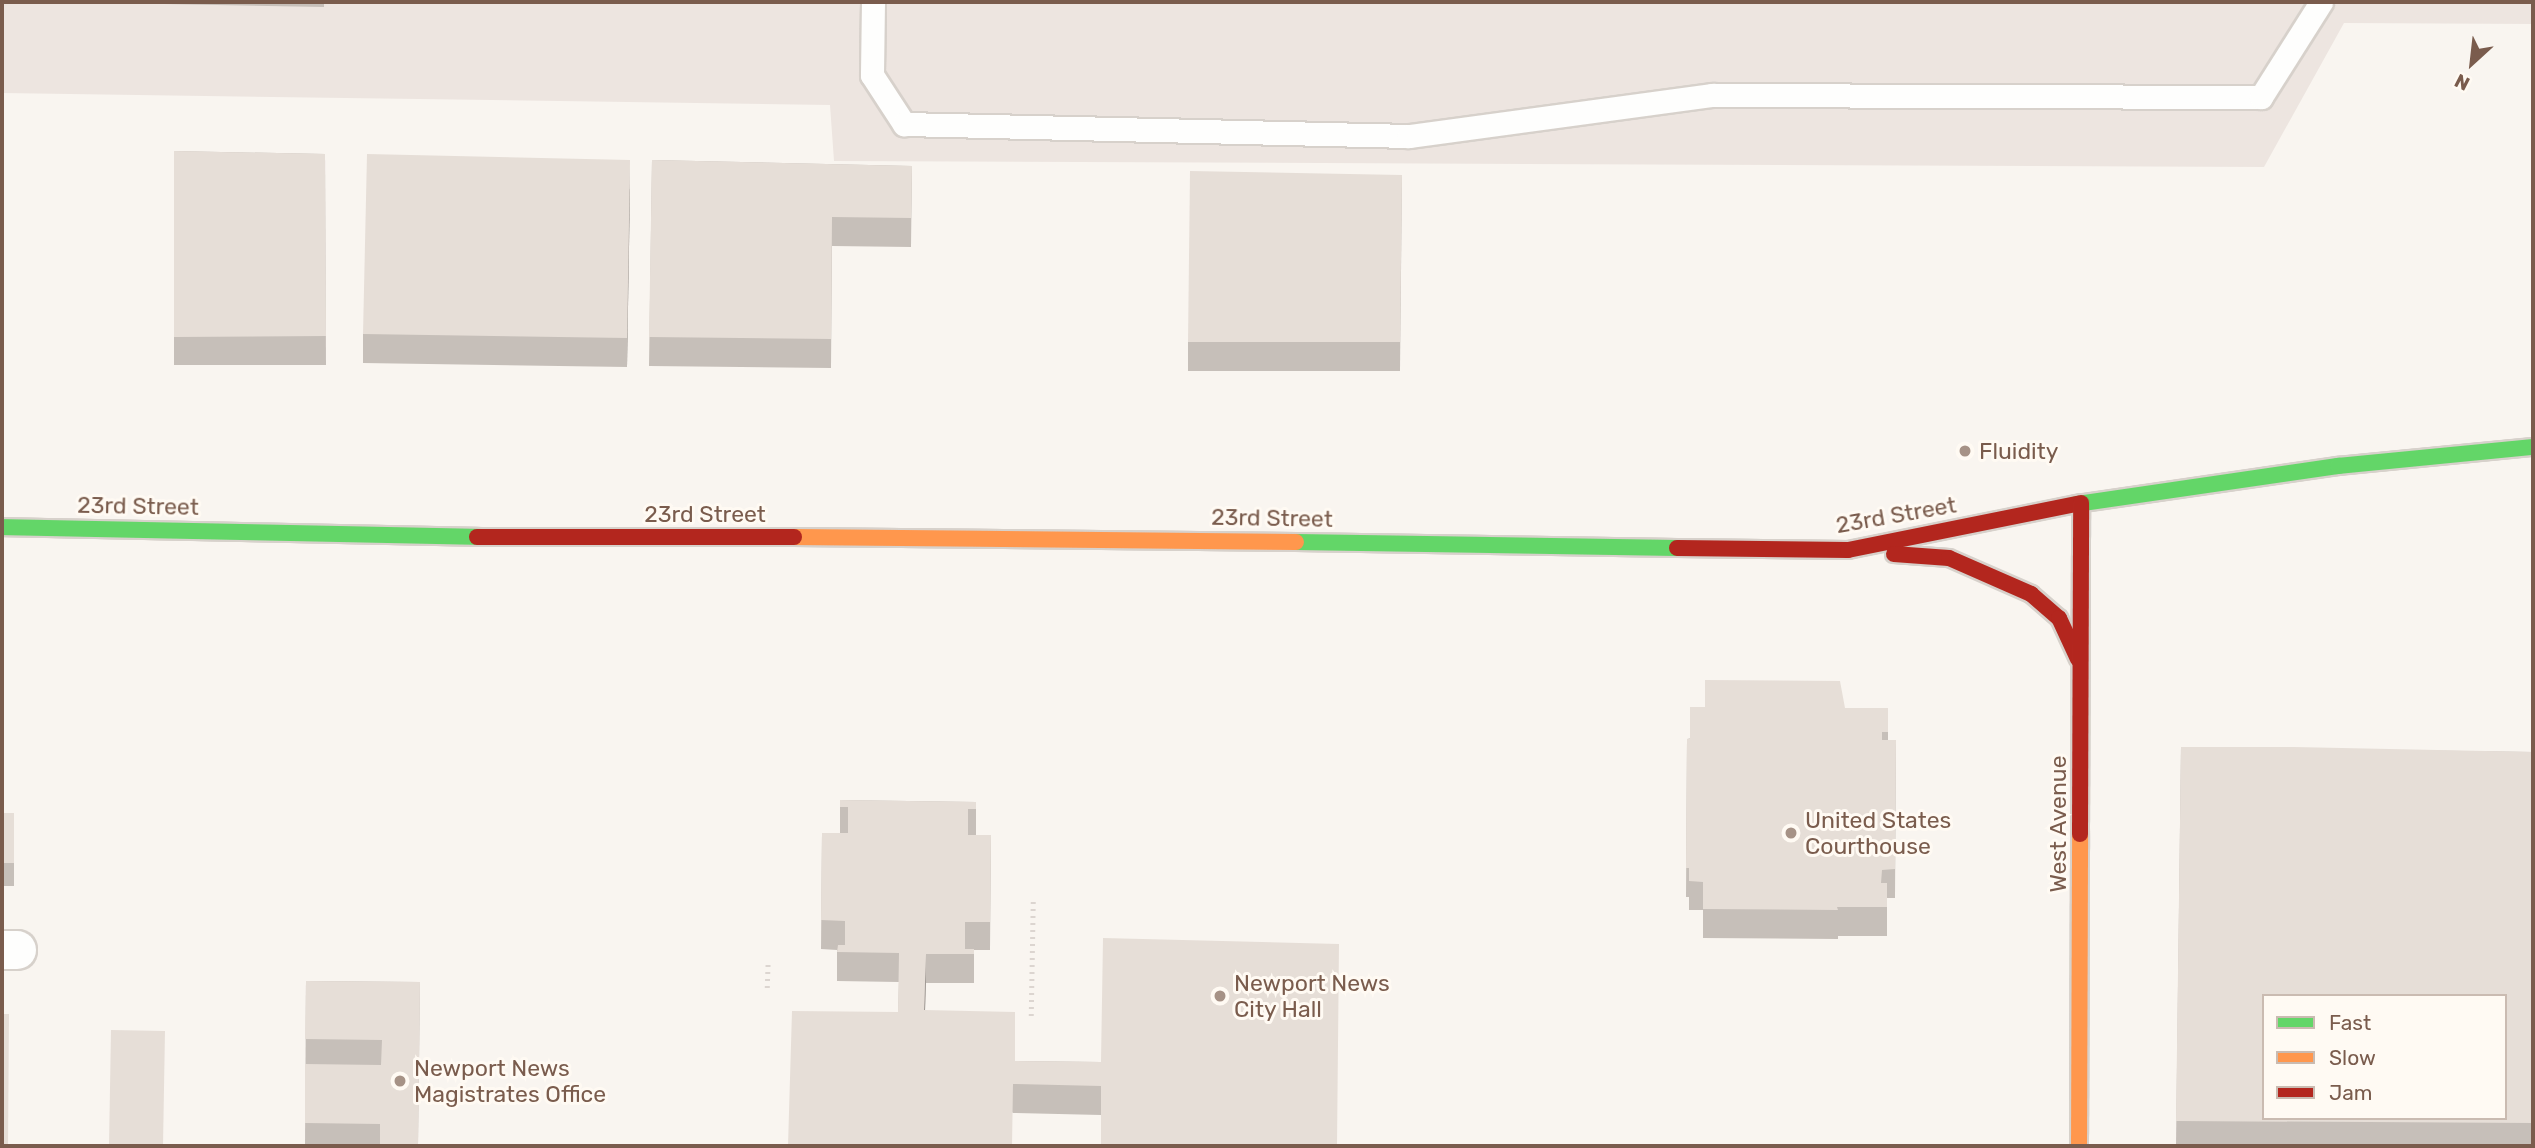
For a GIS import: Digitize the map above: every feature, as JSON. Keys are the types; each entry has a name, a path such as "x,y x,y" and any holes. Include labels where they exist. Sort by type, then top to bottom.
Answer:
{"street":[{"name":"23rd Street","path":"2,527 446,537 915,537 1848,550 2081,503 2338,466 2533,447"},
{"name":"West Avenue","path":"2079,1146 2081,503"},
{"path":"1848,550 1949,558 2031,594 2059,618 2080,664"}],"lane":[{"path":"873,2 872,75 904,124 1409,136 1712,95 2261,97 2321,2"}],"path":[{"path":"1031,1016 1033,897"},
{"path":"767,988 768,964"}],"shaded area":[{"path":"2,2 2533,2 2533,24 2344,23 2264,167 834,161 830,105 2,93"}],"building":[{"path":"174,151 325,154 326,336 174,337"},
{"path":"367,154 630,160 627,338 363,334"},
{"path":"652,160 912,166 911,218 832,217 831,339 649,337"},
{"path":"1190,171 1402,175 1400,342 1188,342"},
{"name":"United States Courthouse","path":"1705,680 1840,681 1845,708 1888,708 1888,732 1882,732 1882,740 1896,740 1895,869 1882,870 1881,883 1887,883 1887,907 1837,907 1838,910 1703,909 1703,882 1689,881 1689,868 1686,868 1687,739 1690,739 1690,707 1705,707"},
{"path":"2181,747 2533,752 2533,1123 2176,1121"},
{"name":"Newport News City Hall","path":"840,800 976,802 976,809 968,809 968,835 991,835 990,922 965,922 965,949 974,949 974,954 926,954 924,1010 1015,1012 1015,1061 1101,1062 1103,938 1339,944 1337,1146 1101,1146 1101,1086 1013,1084 1012,1146 788,1146 792,1011 898,1012 899,953 837,952 838,945 845,945 845,921 821,920 822,833 848,833 848,807 840,807"},
{"path":"2,813 14,813 14,863 2,863"},
{"name":"Newport News Magistrates Office","path":"306,981 420,982 418,1146 380,1146 380,1124 305,1123 305,1064 381,1065 382,1040 305,1039"},
{"path":"2,1014 9,1014 8,1146 2,1146"},
{"path":"111,1030 165,1031 163,1146 109,1146"}],"traffic: fast":[{"path":"2077,504 2338,466 2533,447"},
{"path":"2,527 477,537"},
{"path":"1296,542 1677,548"}],"traffic: slow":[{"path":"794,537 1296,542"},
{"path":"2079,1146 2080,834"}],"traffic: jam":[{"path":"2080,834 2081,503"},
{"path":"1677,548 1848,550 2077,504"},
{"path":"477,537 794,537"},
{"path":"1894,554 1949,558 2031,594 2059,618 2078,659"}],"place":[{"name":"Fluidity","path":"1965,451"},
{"name":"United States Courthouse","path":"1791,833"},
{"name":"Newport News City Hall","path":"1220,996"},
{"name":"Newport News Magistrates Office","path":"400,1081"}]}
